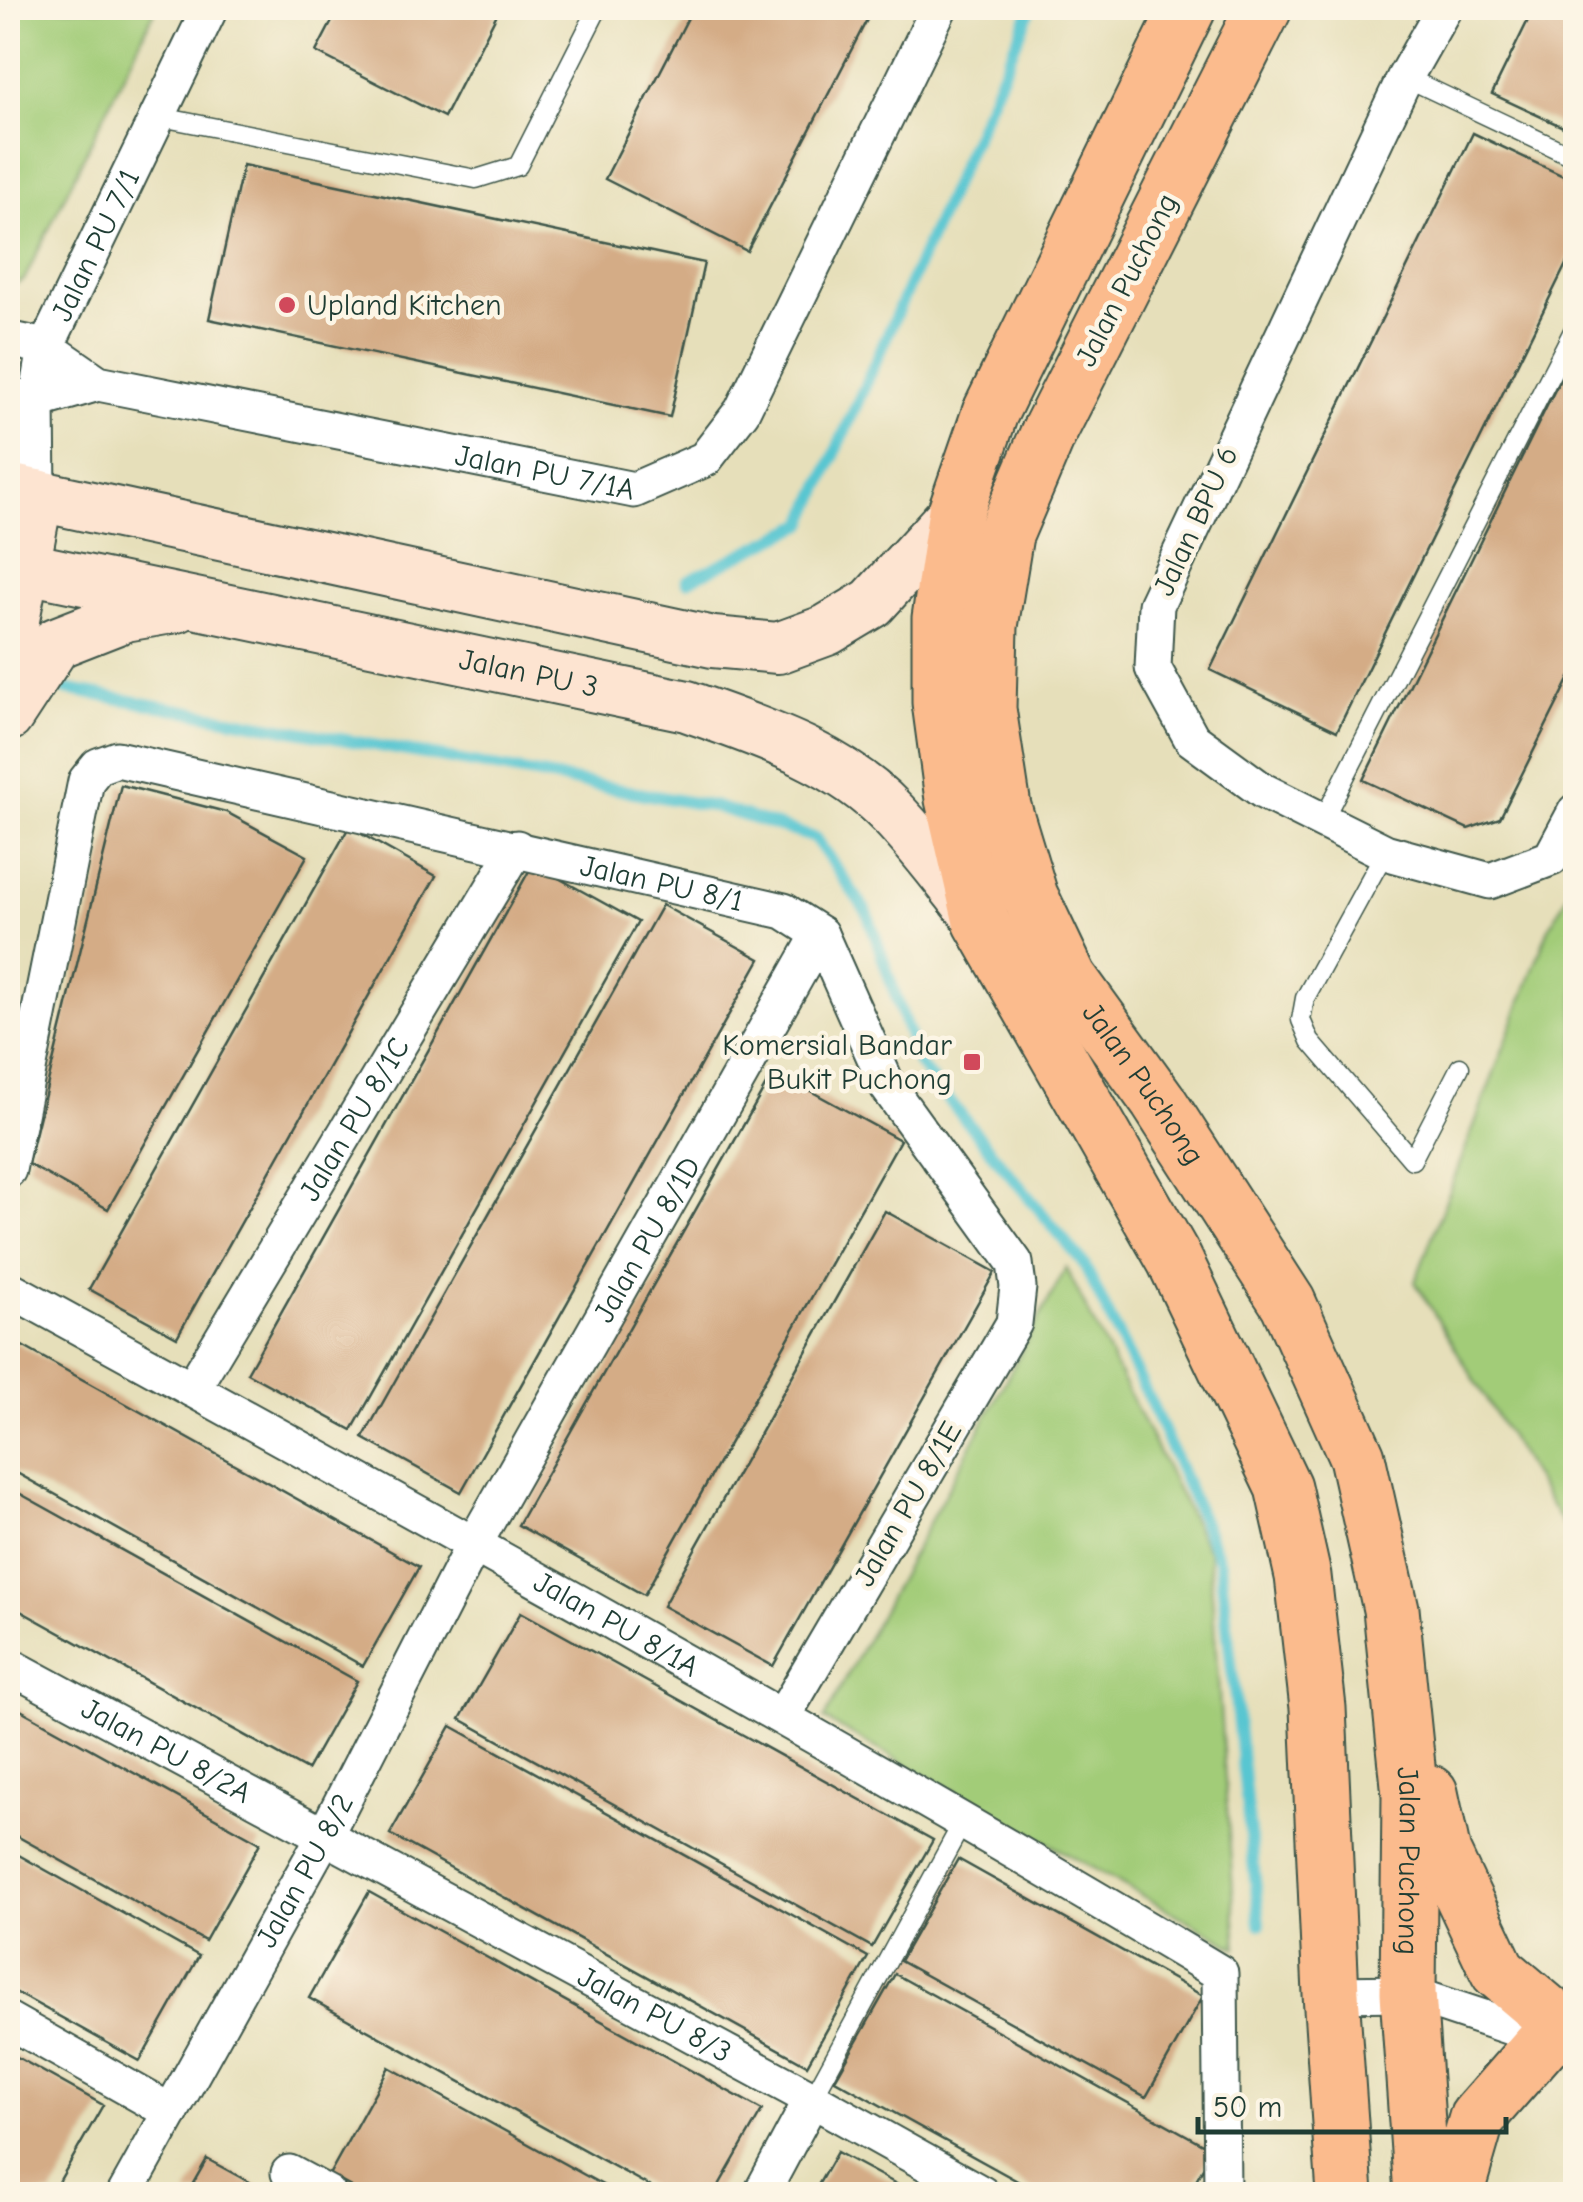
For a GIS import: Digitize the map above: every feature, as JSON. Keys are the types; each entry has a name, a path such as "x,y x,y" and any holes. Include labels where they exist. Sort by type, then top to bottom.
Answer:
{"main road":[{"name":"Jalan Puchong","path":"1188,8 990,412 956,511 940,618 940,702 953,799 982,921 1174,1260 1283,1487 1303,1576 1318,1708 1345,2194"},
{"name":"Jalan Puchong","path":"1264,8 1048,434 1005,535 990,626 988,709 1003,807 1030,896 1069,978 1158,1101 1288,1303 1356,1457 1391,1609 1410,1796 1408,1993 1422,2194"},
{"path":"1391,1609 1442,1854 1498,1971 1566,2042 1477,2118 1454,2194"}],"street":[{"name":"Jalan PU 7/1","path":"23,492 22,398 210,8"},
{"name":"Jalan PU 7/1A","path":"8,339 46,347 98,384 634,490 705,459 742,410 940,8"},
{"name":"Jalan BPU 6","path":"1444,8 1405,77 1156,605 1153,668 1192,739 1263,790 1384,852 1490,882 1551,858 1576,811"},
{"path":"22,398 98,384"},
{"path":"8,650 23,492 713,642 778,648 827,630 872,603 956,511"},
{"name":"Jalan PU 3","path":"16,566 688,706 772,736 831,765 891,811 982,921"},
{"path":"8,716 56,643 125,616 197,603"},
{"name":"Jalan PU 8/1","path":"8,1170 86,781 98,766 117,759 784,911 820,934"},
{"name":"Jalan PU 8/1C","path":"192,1389 517,848"},
{"name":"Jalan PU 8/1E","path":"783,1716 1014,1323 1018,1287 1015,1264 888,1087 820,934"},
{"name":"Jalan PU 8/1D","path":"474,1544 820,934"},
{"name":"Jalan PU 8/1A","path":"8,1288 783,1716 1220,1973 1222,2194"},
{"name":"Jalan PU 8/2","path":"125,2194 325,1835 474,1544"},
{"name":"Jalan PU 8/2A","path":"8,1665 325,1835"},
{"name":"Jalan PU 8/3","path":"325,1835 982,2194"},
{"path":"1331,1994 1408,1993 1566,2042"},
{"path":"8,2020 171,2112"},
{"path":"761,2194 812,2099"},
{"path":"289,2173 328,2194"}],"lane":[{"path":"155,116 476,178 518,166 598,8"},
{"path":"1405,77 1576,158"},
{"path":"1322,822 1576,325"},
{"path":"1384,852 1306,998 1301,1020 1310,1041 1412,1160 1460,1067"},
{"path":"812,2099 964,1820"}],"green space":[{"path":"8,8 156,8 24,280 8,287"},
{"path":"1575,881 1575,1545 1415,1282 1548,930"},
{"path":"1066,1268 1209,1553 1237,1948 824,1719"}],"building":[{"path":"339,8 500,8 444,117 316,52"},
{"path":"693,8 873,8 747,251 605,179"},
{"path":"1534,8 1576,8 1576,133 1492,94"},
{"path":"1473,133 1576,182 1576,244 1337,731 1210,670"},
{"path":"243,165 704,263 670,417 209,319"},
{"path":"1576,347 1576,666 1500,818 1468,829 1363,780"},
{"path":"121,785 226,812 307,856 108,1209 28,1164"},
{"path":"349,827 436,876 177,1337 89,1289"},
{"path":"533,864 638,922 352,1430 247,1373"},
{"path":"662,905 760,959 461,1492 363,1438"},
{"path":"774,1071 900,1140 644,1595 518,1525"},
{"path":"885,1211 995,1272 773,1666 663,1606"},
{"path":"8,1338 419,1567 363,1666 8,1468"},
{"path":"8,1487 357,1681 307,1770 8,1604"},
{"path":"521,1612 933,1840 872,1947 460,1719"},
{"path":"8,1703 260,1843 205,1941 8,1831"},
{"path":"451,1726 868,1957 807,2065 390,1834"},
{"path":"8,1849 199,1956 140,2061 8,1988"},
{"path":"958,1859 1203,1996 1146,2097 900,1961"},
{"path":"369,1892 762,2110 714,2194 664,2194 309,1998"},
{"path":"895,1974 1213,2150 1188,2194 1041,2194 835,2080"},
{"path":"8,2052 103,2105 52,2194 8,2194"},
{"path":"389,2067 619,2194 364,2194 329,2175"},
{"path":"837,2152 915,2194 813,2194"},
{"path":"207,2159 271,2194 187,2194"}],"waterway":[{"path":"687,581 804,524 1031,8"},
{"path":"65,689 716,807 815,838 867,912 919,1064 1084,1264 1152,1405 1220,1562 1260,1924"}],"place":[{"name":"Upland Kitchen","path":"287,305"},
{"name":"Komersial Bandar Bukit Puchong","path":"972,1062"}]}
